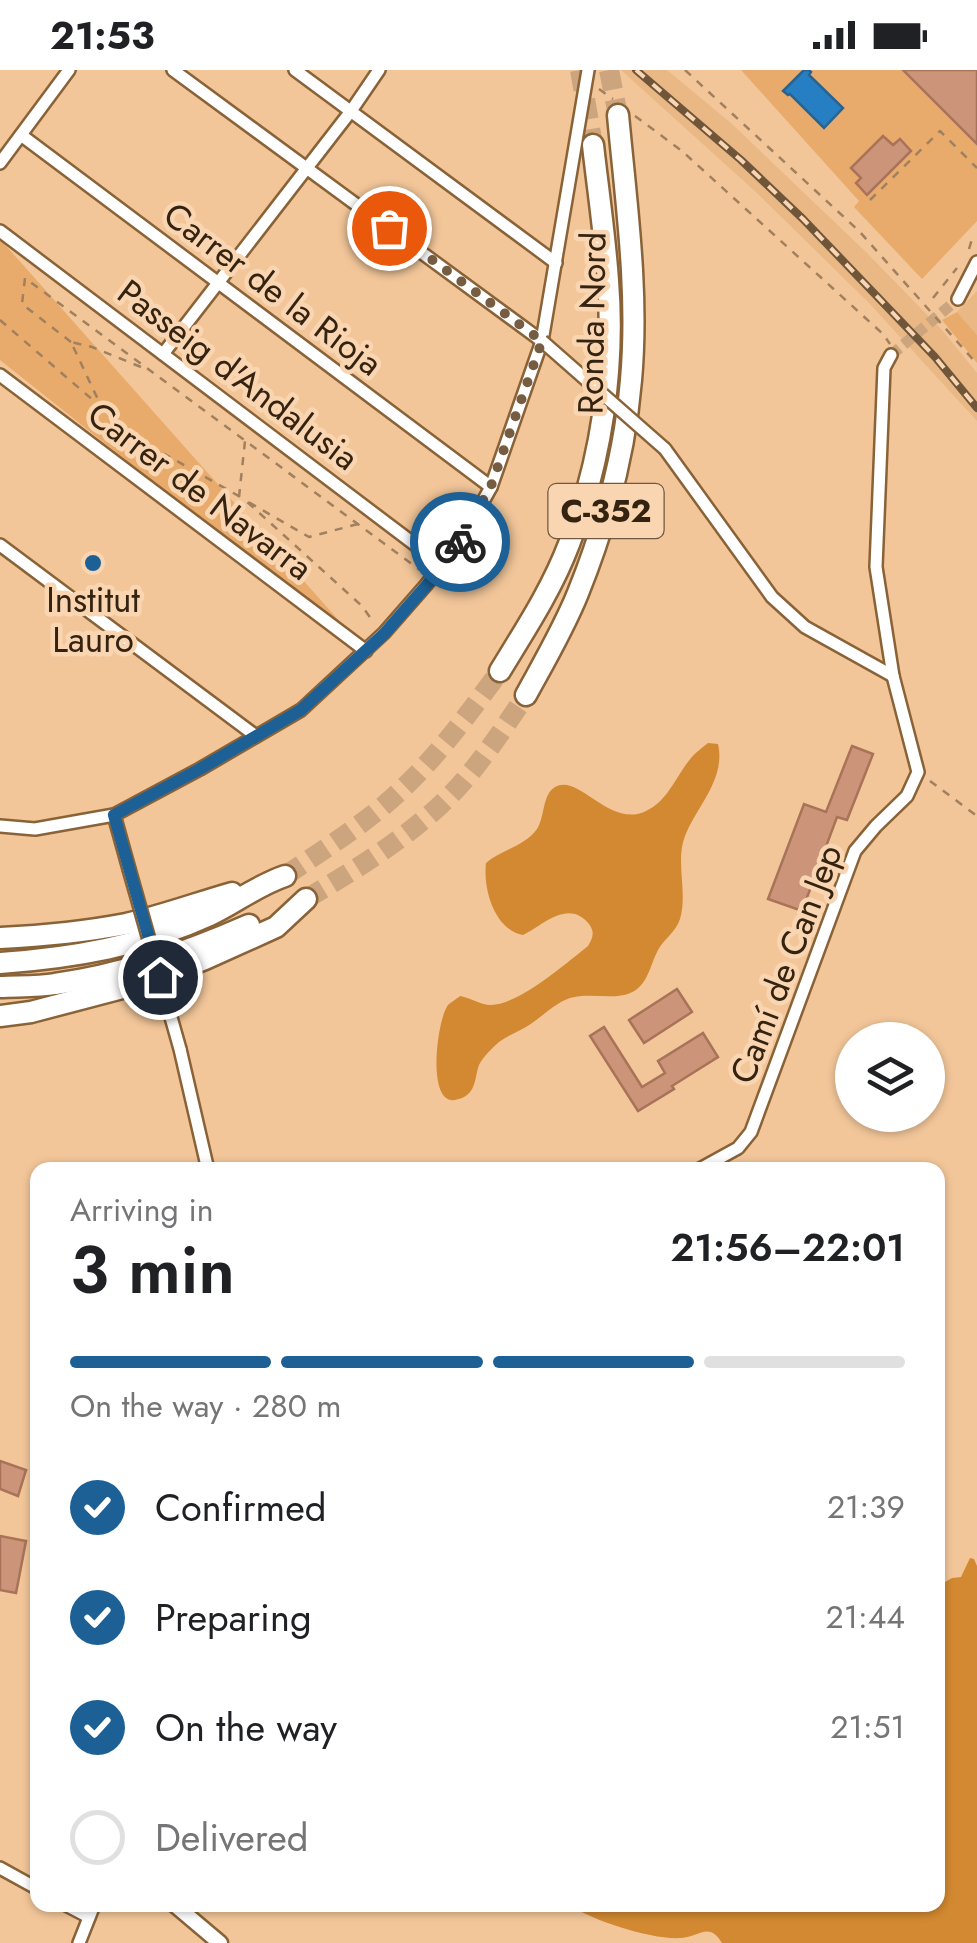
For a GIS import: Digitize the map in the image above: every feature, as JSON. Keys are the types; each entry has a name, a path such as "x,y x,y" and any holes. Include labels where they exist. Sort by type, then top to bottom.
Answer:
{"highway":[{"name":"Ronda Nord","path":"526,695 577,596 605,516 621,446 631,380 632,311 623,111"},
{"name":"Ronda Nord","path":"500,671 537,611 569,545 599,430 607,376 608,284 593,145"},
{"path":"0,938 125,924 278,878 167,933 99,952 0,964"},
{"path":"0,988 54,984 170,956 306,900 276,927 149,981 31,1012 0,1016"}],"street":[{"path":"0,163 69,70"},
{"path":"173,70 542,341 666,449 772,596 805,627 893,676"},
{"path":"294,70 556,263"},
{"path":"163,354 380,70"},
{"path":"0,826 35,828 114,815 301,710 366,651 442,565 491,486 542,341 587,75"},
{"name":"Carrer de la Rioja","path":"21,135 491,486"},
{"name":"Passeig d'Andalusia","path":"0,231 442,565"},
{"path":"958,299 972,259"},
{"path":"892,351 884,368 876,567 893,676 918,772"},
{"name":"Carrer de Navarra","path":"0,375 366,651"},
{"path":"0,545 256,736"},
{"name":"Camí de Can Jep","path":"713,1162 738,1148 750,1132 855,850 907,796 918,772"},
{"path":"114,815 180,1049 206,1162"},
{"path":"0,1868 30,1885"},
{"path":"80,1943 91,1912"},
{"path":"183,1912 220,1943"}],"path":[{"path":"685,70 858,230 977,364"},
{"path":"587,75 623,111 682,152 883,334 892,351"},
{"path":"870,200 940,131 977,168"},
{"path":"972,240 972,259"},
{"path":"932,298 956,270"},
{"path":"145,368 92,346 71,342 22,304 25,278 423,572"},
{"path":"0,320 138,438 309,538 358,524"},
{"path":"71,342 102,408"},
{"path":"239,496 246,439"},
{"path":"245,500 362,606 378,628"},
{"path":"918,772 977,816"}],"shaded area":[{"path":"621,70 667,70 732,124 867,253 942,330 977,373 977,421 869,303 757,193"},
{"path":"741,70 977,70 977,221 922,279 854,207 859,201"},
{"path":"0,239 366,651 0,360"},
{"path":"977,291 977,335 957,312"},
{"path":"957,312 977,335 977,363 942,320"},
{"path":"708,743 718,744 718,769 682,846 680,919 658,950 646,978 631,993 580,996 558,1004 491,1050 479,1065 467,1095 455,1100 446,1098 440,1089 437,1060 440,1027 448,1005 460,996 491,1005 515,998 588,946 593,935 589,924 572,913 555,916 523,935 513,931 492,906 486,863 532,835 555,787 574,787 608,808 633,815 654,807 691,758"},
{"path":"970,1558 974,1559 977,1943 722,1943 708,1931 669,1938 639,1933 583,1912 945,1912 945,1582 961,1577"}],"water":[{"path":"804,70 809,70 809,75 843,108 824,128 783,91"}],"building":[{"path":"903,70 977,70 977,144"},
{"path":"883,136 893,145 900,139 911,151 867,195 856,183 861,178 851,168"},
{"path":"852,746 873,754 847,820 837,817 802,911 768,899 804,804 826,812"},
{"path":"677,989 692,1012 644,1043 629,1020"},
{"path":"604,1027 642,1087 665,1073 658,1061 703,1033 718,1057 638,1111 590,1036"},
{"path":"0,1461 26,1470 18,1496 0,1489"},
{"path":"0,1536 26,1541 16,1593 0,1590"}],"tunnel":[{"path":"580,70 593,145"},
{"path":"609,70 618,115"},
{"path":"891,355 958,299"},
{"path":"285,876 358,826 399,792 440,749 500,671"},
{"path":"306,899 384,850 443,803 482,759 526,695"}],"railway":[{"path":"636,70 803,219 935,357 977,408"}],"way so far":[{"path":"389,228 542,341 491,486 460,542"}],"place":[{"name":"Institut Lauro","path":"93,563"}],"route":[{"path":"160,977 114,815 301,710 384,634 460,542"}]}
